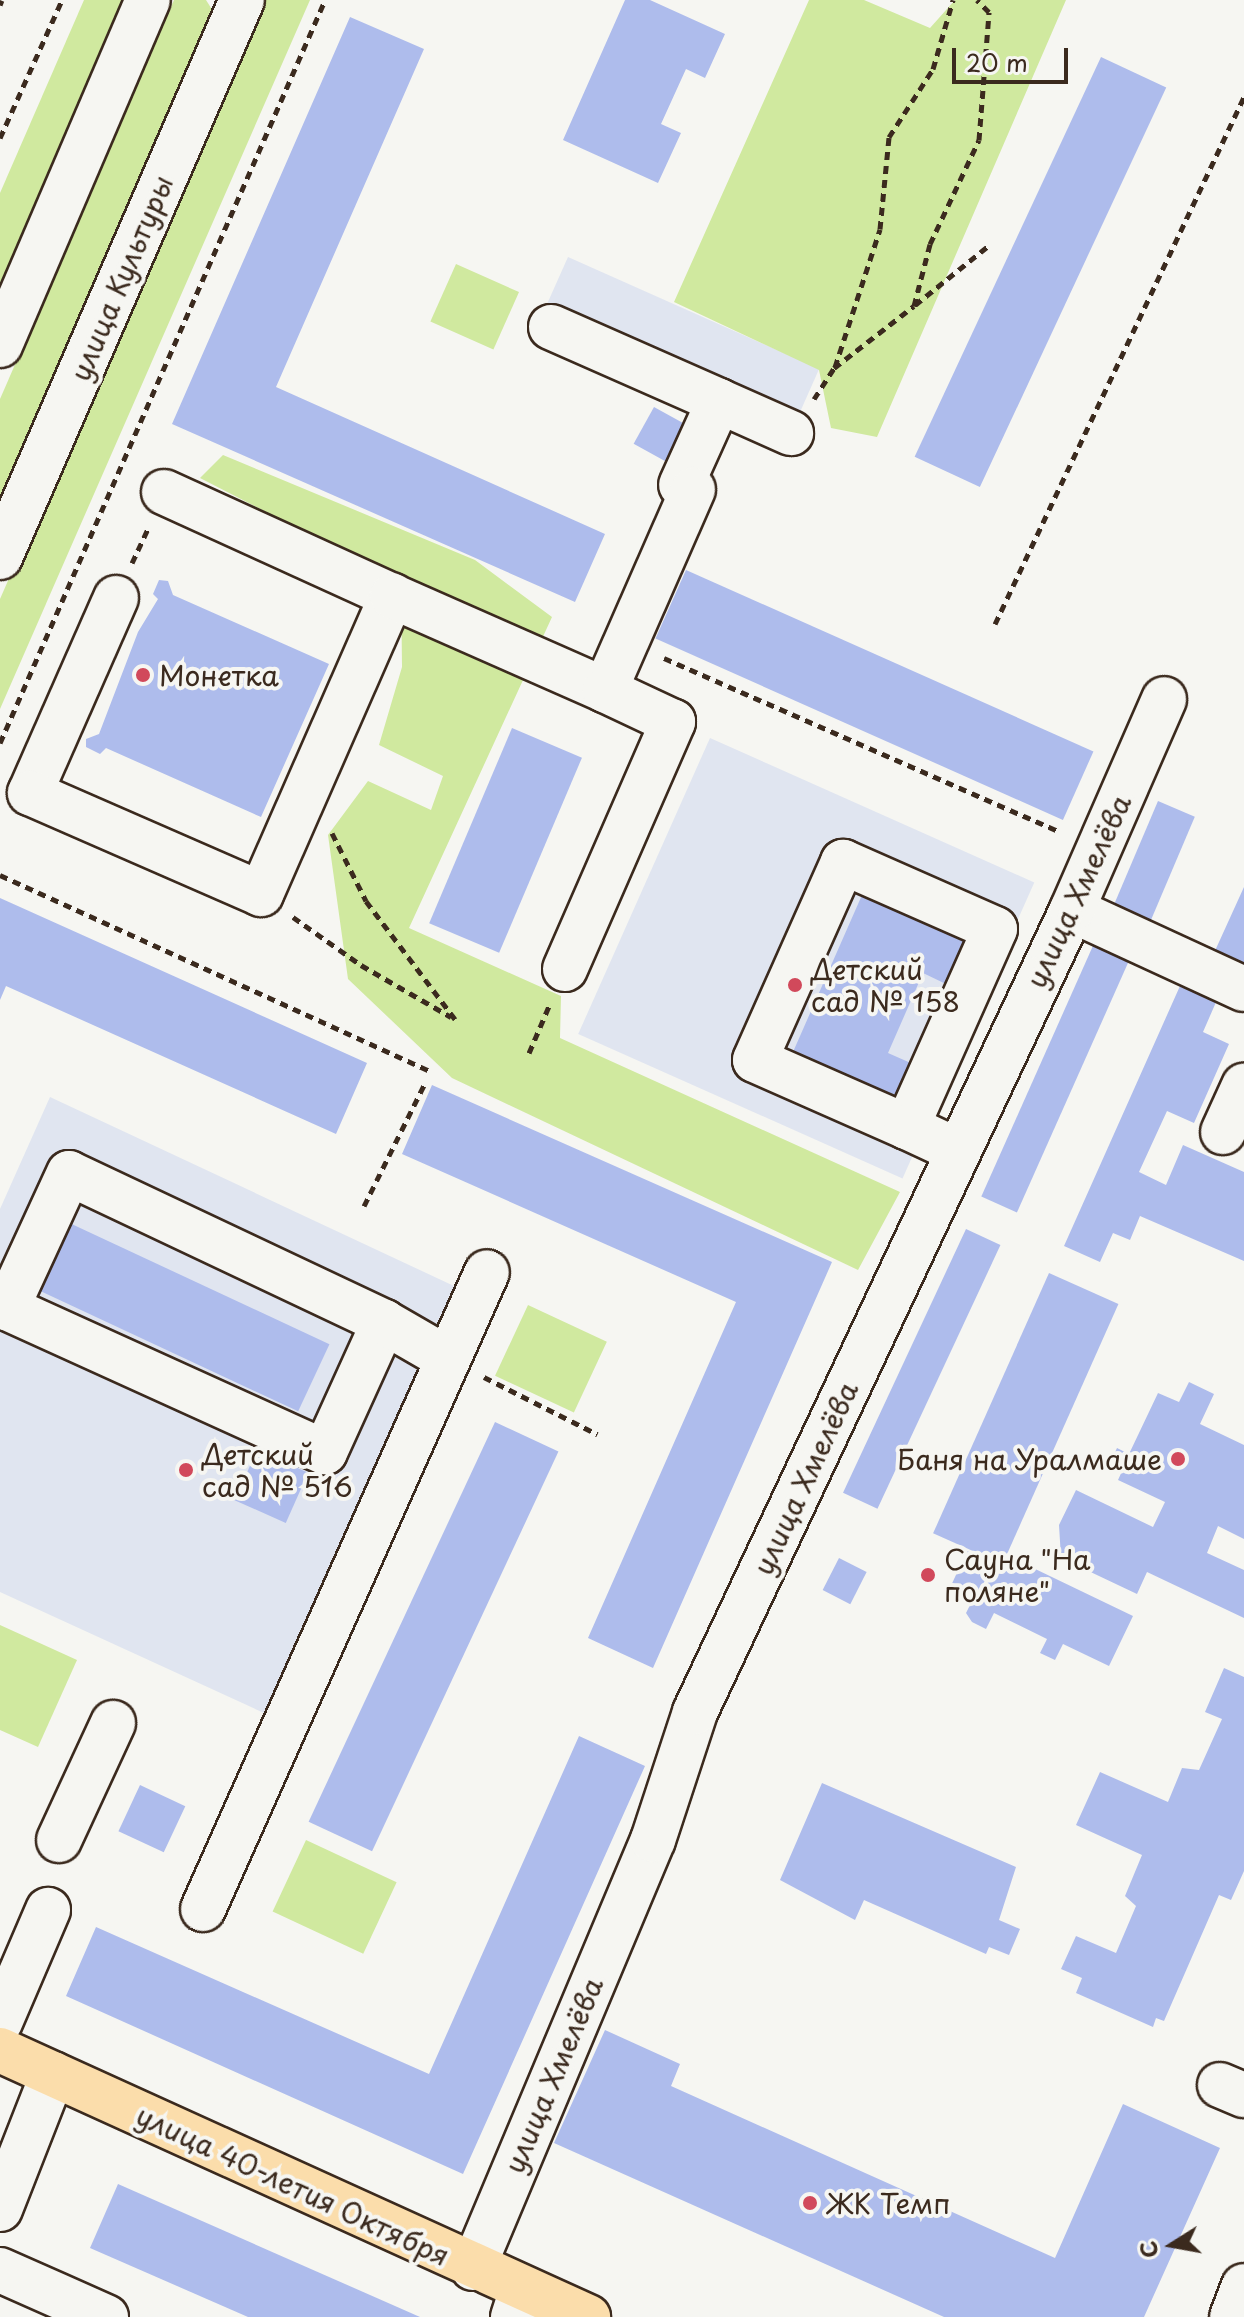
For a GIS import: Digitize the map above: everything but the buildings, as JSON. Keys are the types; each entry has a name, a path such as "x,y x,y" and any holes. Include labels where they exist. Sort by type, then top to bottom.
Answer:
{"main road":[{"name":"улица 40-летия Октября","path":"0,2050 473,2268 517,2303 588,2317"}],"street":[{"path":"0,345 148,0"},
{"name":"улица Культуры","path":"0,557 242,0"},
{"path":"551,327 791,433"},
{"path":"605,690 719,401"},
{"path":"164,492 673,722 565,969"},
{"path":"116,598 30,793 261,894 392,596"},
{"name":"улица Хмелёва","path":"473,2268 653,1840 695,1712 956,1150 1072,910 1164,699"},
{"path":"907,1127 995,929 843,862 755,1060 956,1150"},
{"path":"1072,910 1244,989"},
{"path":"1223,1132 1244,1086"},
{"path":"384,1322 325,1452 7,1308 69,1173 384,1322 448,1359"},
{"path":"203,1909 487,1272"},
{"path":"59,1840 113,1723"},
{"path":"0,2022 48,1910"},
{"path":"0,2209 53,2074"},
{"path":"0,2270 106,2317"},
{"path":"1232,2317 1244,2286"}],"path":[{"path":"0,138 62,0"},
{"path":"0,743 325,0"},
{"path":"791,433 834,368 880,229 889,137 933,69 953,0"},
{"path":"914,306 930,244 979,140 989,12 977,0"},
{"path":"995,624 1244,97"},
{"path":"834,368 988,246"},
{"path":"626,642 1073,837"},
{"path":"261,894 361,965 455,1019 366,901 309,786"},
{"path":"0,875 430,1071"},
{"path":"529,1053 565,969"},
{"path":"364,1206 424,1085"},
{"path":"448,1359 597,1434"}],"shaded area":[{"path":"568,257 819,369 784,447 533,336"},
{"name":"Детский сад № 158","path":"710,738 1034,882 903,1178 578,1034"},
{"name":"Детский сад № 516","path":"50,1097 454,1286 264,1713 0,1592 0,1209"}],"green space":[{"path":"84,0 132,0 0,304 0,193"},
{"path":"174,0 206,0 213,11 211,22 0,510 0,399"},
{"path":"262,0 310,0 0,709 0,599"},
{"path":"809,0 864,0 930,28 955,0 1066,0 877,437 831,428 819,370 674,302"},
{"path":"456,264 519,292 493,350 430,322"},
{"path":"223,455 475,560 552,617 409,928 561,996 560,1038 900,1192 858,1270 452,1078 348,979 328,835 368,781 431,810 443,776 379,745 402,667 401,581 200,478"},
{"path":"528,1305 607,1342 574,1412 495,1376"},
{"path":"0,1625 77,1660 38,1747 0,1730"},
{"path":"306,1840 397,1882 363,1954 273,1912"}],"place":[{"name":"Монетка","path":"143,675"},
{"name":"Детский сад № 158","path":"795,985"},
{"name":"Баня на Уралмаше","path":"1178,1459"},
{"name":"Детский сад № 516","path":"186,1470"},
{"name":"Сауна \"На поляне\"","path":"928,1575"},
{"name":"ЖК Темп","path":"810,2203"}]}
